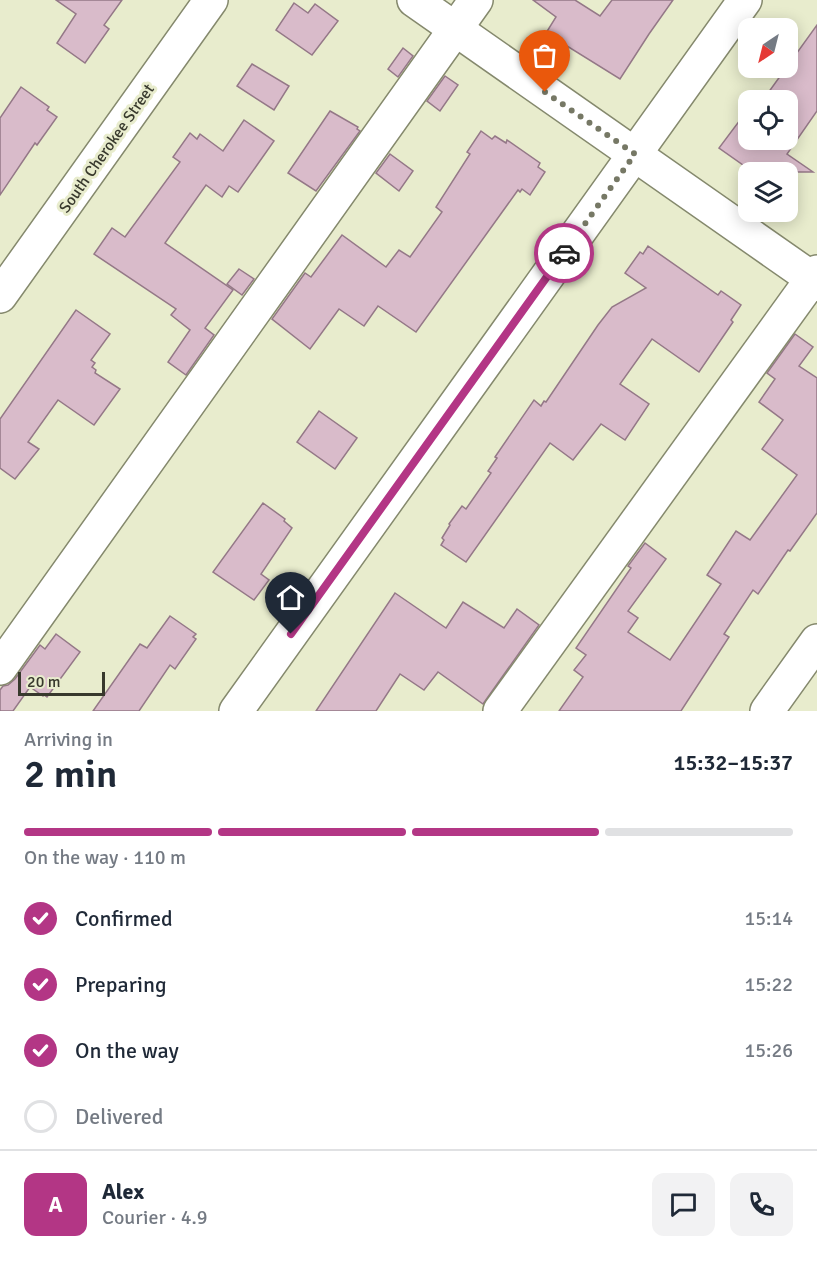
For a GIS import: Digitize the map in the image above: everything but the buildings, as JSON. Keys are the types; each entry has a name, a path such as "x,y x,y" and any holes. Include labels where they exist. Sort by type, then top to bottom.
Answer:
{"street":[{"name":"South Cherokee Street","path":"0,297 211,0"},
{"path":"414,0 815,278 500,711"},
{"path":"0,668 476,0"},
{"path":"236,711 745,0"},
{"path":"767,711 817,640"}],"way so far":[{"path":"545,92 635,154 564,253"}],"route":[{"path":"291,634 564,253"}]}
